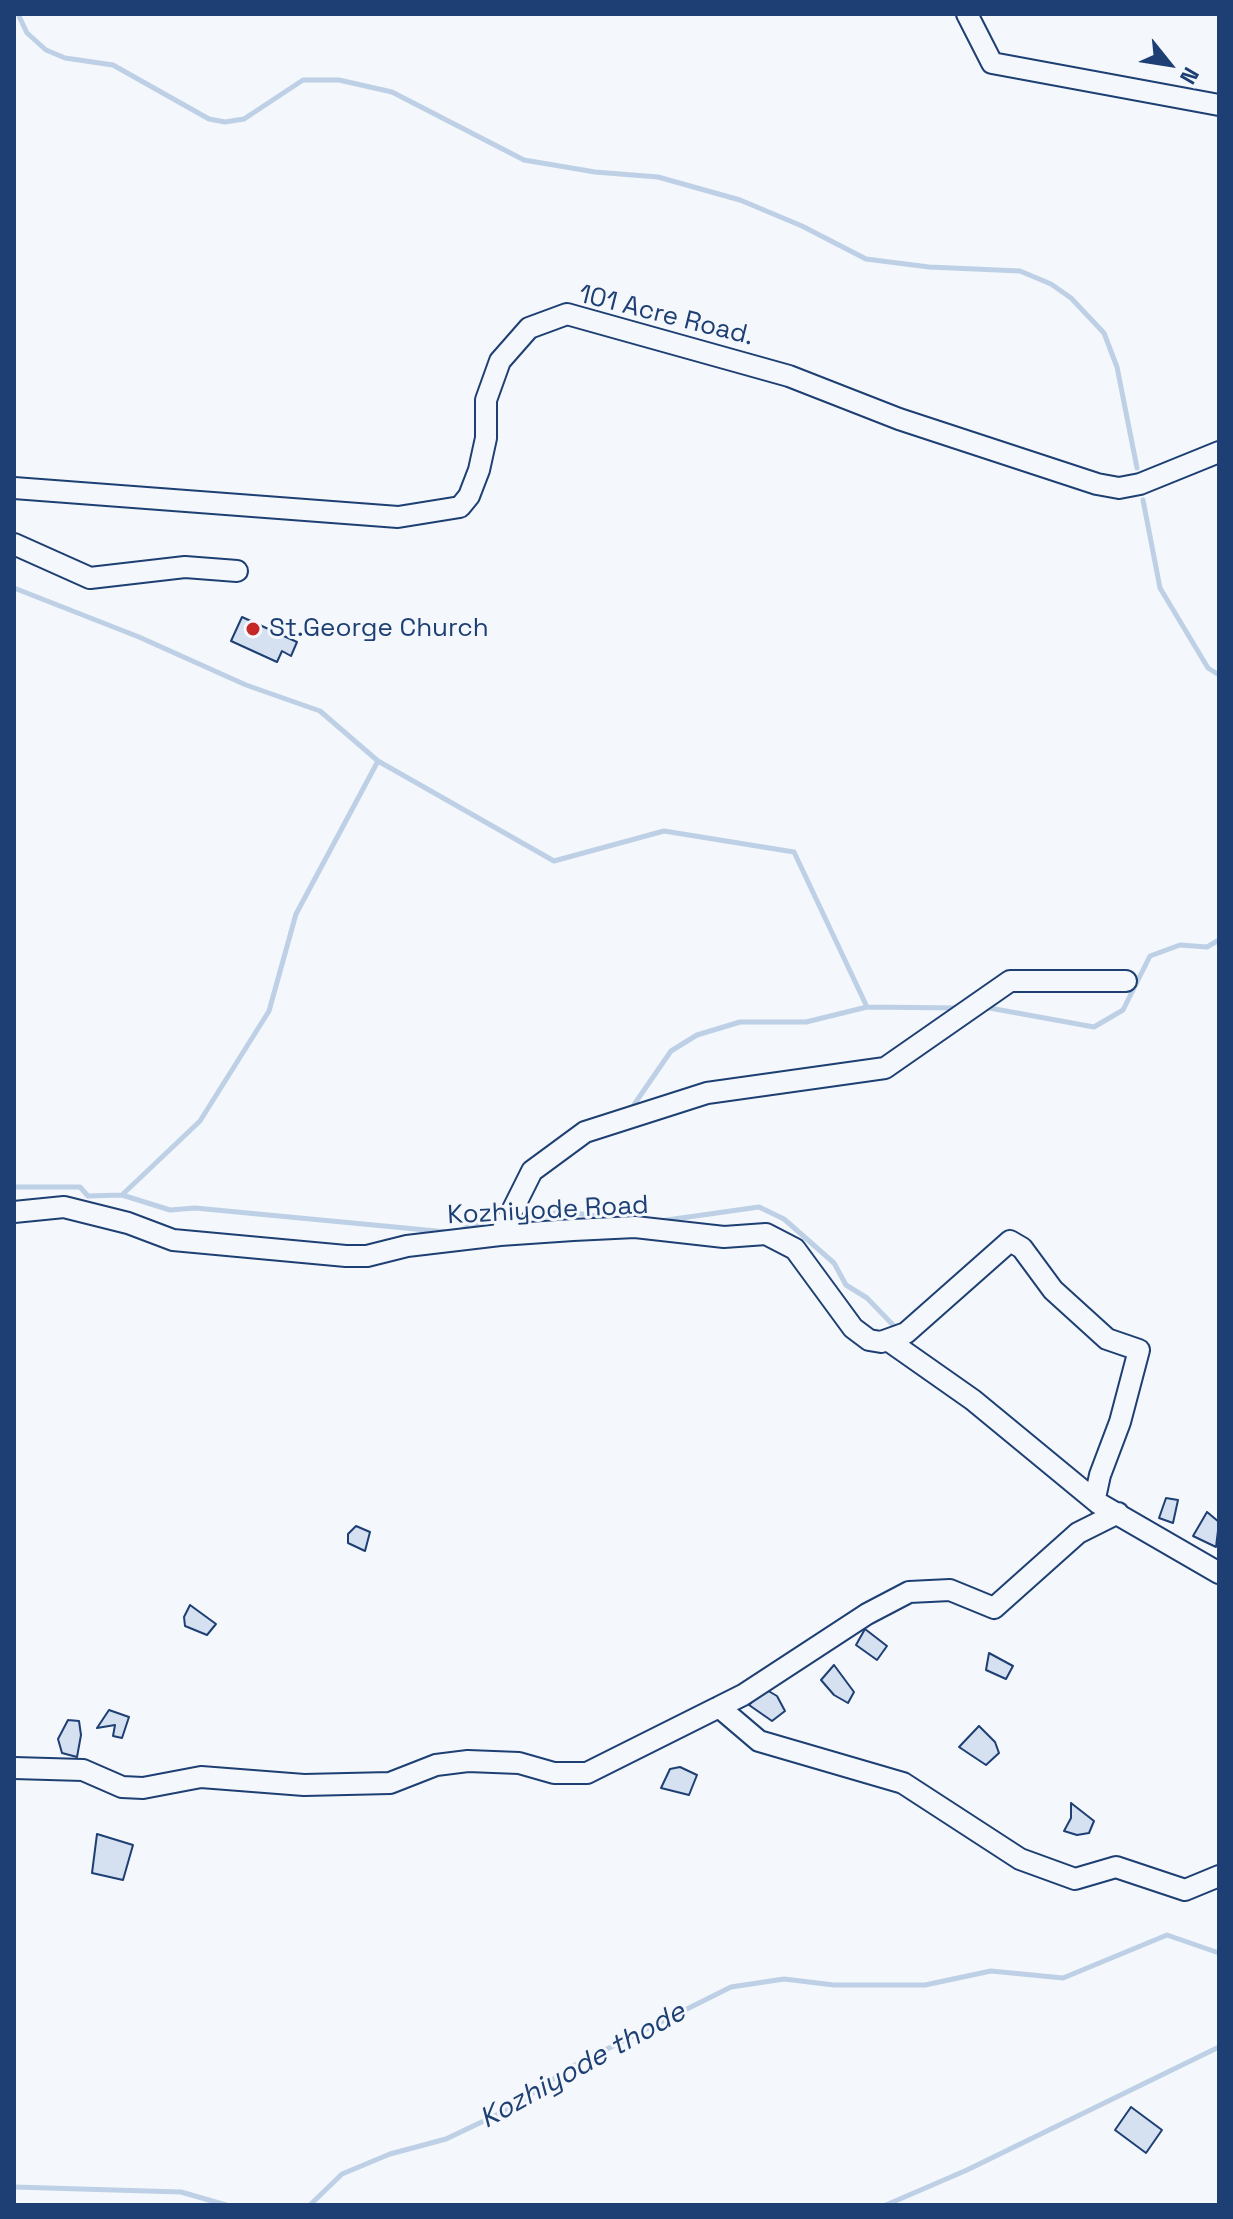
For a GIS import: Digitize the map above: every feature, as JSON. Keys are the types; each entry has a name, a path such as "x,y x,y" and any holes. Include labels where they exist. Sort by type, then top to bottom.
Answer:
{"street":[{"path":"967,14 992,63 1219,105"},
{"name":"101 Acre Road.","path":"14,488 398,517 460,507 469,496 479,470 486,438 486,400 500,361 529,328 567,314 789,376 899,419 1097,484 1119,488 1175,471 1219,452"},
{"path":"14,544 90,578 185,567 237,571"},
{"path":"500,1235 532,1171 585,1132 707,1093 885,1068 1010,981 1126,981"},
{"name":"Kozhiyode Road","path":"14,1212 64,1207 128,1223 173,1240 346,1256 367,1256 407,1246 500,1235 635,1227 724,1237 766,1234 795,1249 853,1328 869,1340 889,1341 973,1400 1098,1503"},
{"path":"889,1341 906,1333 929,1315 1000,1248 1010,1241 1017,1243 1053,1290 1107,1339 1139,1350 1120,1422 1100,1475 1095,1498 1098,1503 1219,1573"},
{"path":"14,1768 83,1770 122,1787 143,1788 201,1777 304,1785 362,1785 394,1782 436,1765 479,1761 519,1763 554,1773 580,1774 598,1770 658,1735 719,1707 867,1614 909,1592 950,1590 994,1608 1078,1533 1118,1513"},
{"path":"719,1707 759,1741 903,1783 1020,1859 1075,1879 1116,1867 1185,1890 1219,1876"}],"building":[{"name":"St.George Church","path":"242,617 297,642 291,656 282,651 277,662 231,641"},
{"path":"1166,1498 1178,1500 1173,1523 1159,1518"},
{"path":"1207,1512 1219,1522 1216,1547 1193,1536"},
{"path":"356,1526 370,1532 365,1551 348,1543 348,1534"},
{"path":"190,1605 216,1624 207,1635 185,1626 184,1617"},
{"path":"865,1629 887,1646 877,1660 856,1645"},
{"path":"989,1653 1013,1666 1006,1679 986,1670"},
{"path":"834,1665 854,1692 848,1703 834,1695 821,1680"},
{"path":"765,1689 777,1696 785,1711 772,1721 749,1705"},
{"path":"109,1710 129,1717 122,1738 113,1736 115,1725 97,1728"},
{"path":"68,1720 79,1721 81,1735 77,1757 62,1753 58,1739"},
{"path":"979,1726 995,1742 999,1753 986,1765 959,1747"},
{"path":"680,1767 697,1775 689,1795 661,1788 670,1769"},
{"path":"1071,1803 1094,1821 1089,1833 1077,1835 1064,1831 1071,1818"},
{"path":"97,1834 133,1845 123,1880 92,1873"},
{"path":"1131,2107 1162,2130 1146,2153 1115,2130"}],"waterway":[{"path":"18,14 27,33 46,50 65,58 113,65 209,119 225,122 244,119 303,80 339,80 392,92 524,160 595,172 658,177 740,200 802,226 866,259 929,267 1020,271 1051,284 1071,298 1104,333 1117,367 1137,468"},
{"path":"1143,500 1160,588 1208,668 1219,675"},
{"path":"14,588 139,637 246,685 320,711 378,761"},
{"path":"122,1195 200,1121 269,1011 296,914 378,761 554,861 664,831 794,852 867,1007"},
{"path":"984,1007 1094,1027 1123,1010 1150,956 1180,945 1207,947 1219,940"},
{"path":"631,1109 671,1051 697,1035 740,1022 806,1022 867,1007 959,1008"},
{"path":"14,1187 80,1187 88,1196 122,1195 170,1210 195,1208 447,1232"},
{"path":"660,1221 759,1207 784,1219 834,1263 846,1285 867,1298 894,1326"},
{"path":"521,1217 545,1217 560,1211 618,1219"},
{"path":"457,1232 474,1224 501,1220"},
{"name":"Kozhiyode thode","path":"310,2205 342,2174 390,2154 446,2139 511,2108 571,2067 731,1987 784,1979 834,1985 925,1985 991,1971 1063,1978 1167,1935 1219,1953"},
{"path":"886,2205 967,2170 1219,2047"},
{"name":"Kozhiyode thode","path":"14,2187 181,2192 226,2205"}],"place":[{"name":"St.George Church","path":"253,629"}]}
